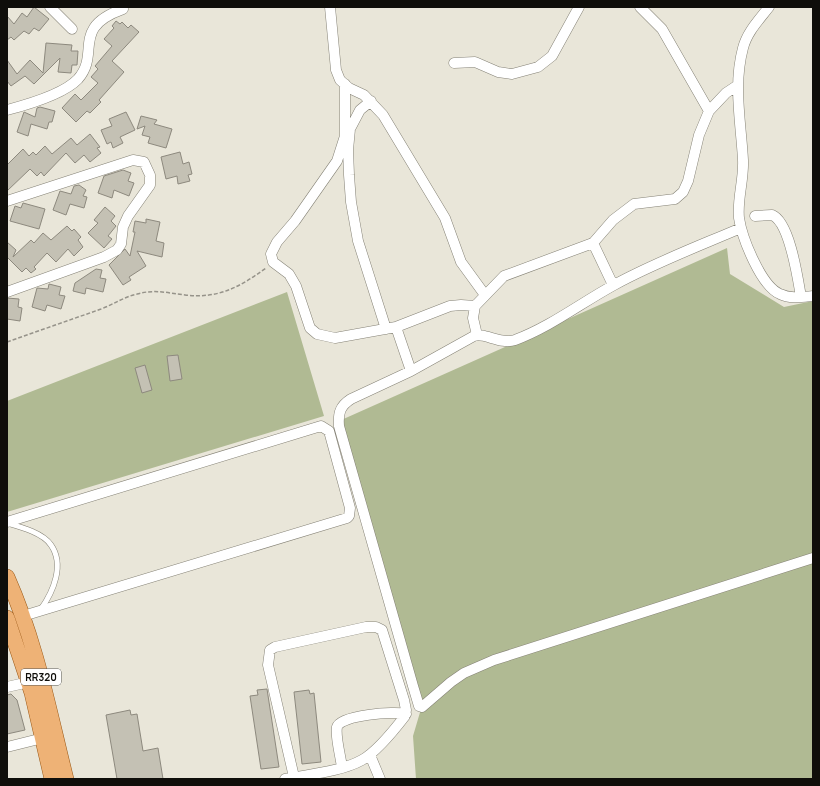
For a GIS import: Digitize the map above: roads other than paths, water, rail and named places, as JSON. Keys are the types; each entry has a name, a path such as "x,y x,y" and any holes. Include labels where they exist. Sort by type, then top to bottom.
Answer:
{"main road":[{"name":"RR320","path":"7,577 23,616 36,655 66,779"},
{"name":"RR320","path":"7,618 29,682 52,779"}],"street":[{"path":"50,7 72,29"},
{"path":"330,7 336,70 340,80 371,101 383,115 439,206 461,262 485,295"},
{"path":"454,63 475,62 498,72 512,74 538,67 552,56 579,7"},
{"path":"640,7 662,29 709,111"},
{"path":"7,110 67,88 75,81 85,65 88,39 94,28 111,13 123,9"},
{"path":"766,9 746,38 741,57 738,85 743,164 739,208 741,228 753,257 769,286 780,294 801,297 813,296"},
{"path":"345,84 345,136 341,151 326,178 290,228 277,242 271,254 274,262 286,272 293,281 310,328 314,332 323,336 335,338 352,333 391,328 450,306 462,304 475,306"},
{"path":"477,335 473,318 475,306 500,279 509,273 593,243 613,220 634,204 663,201 675,198 683,192 688,182 700,135 709,111 726,93 738,85"},
{"path":"371,101 360,110 350,129 348,150 351,202 358,240 391,328 411,371"},
{"path":"7,202 133,160 144,162 150,175 148,188 128,216 123,227 121,244 115,252 97,260 7,292"},
{"path":"755,216 772,215 779,221 792,250 801,297"},
{"path":"741,228 662,262 614,285 569,312 516,340 498,341 477,335 411,371 351,398 344,403 338,416 339,426 413,686 419,706 422,707 457,677 494,660 813,558"},
{"path":"593,243 614,285"},
{"path":"7,522 321,426 329,431 350,508 350,516 347,518 23,616"},
{"path":"366,627 373,627 382,630 404,700 406,714 370,755 336,772 289,778 268,665 268,653 272,648 366,627"},
{"path":"7,687 29,682"},
{"path":"336,772 337,732 339,723 350,719 381,713 396,712 406,714"},
{"path":"7,747 43,738"},
{"path":"370,755 380,779"}],"lane":[{"path":"7,522 46,540 54,552 57,568 56,578 47,601 40,612"}]}
